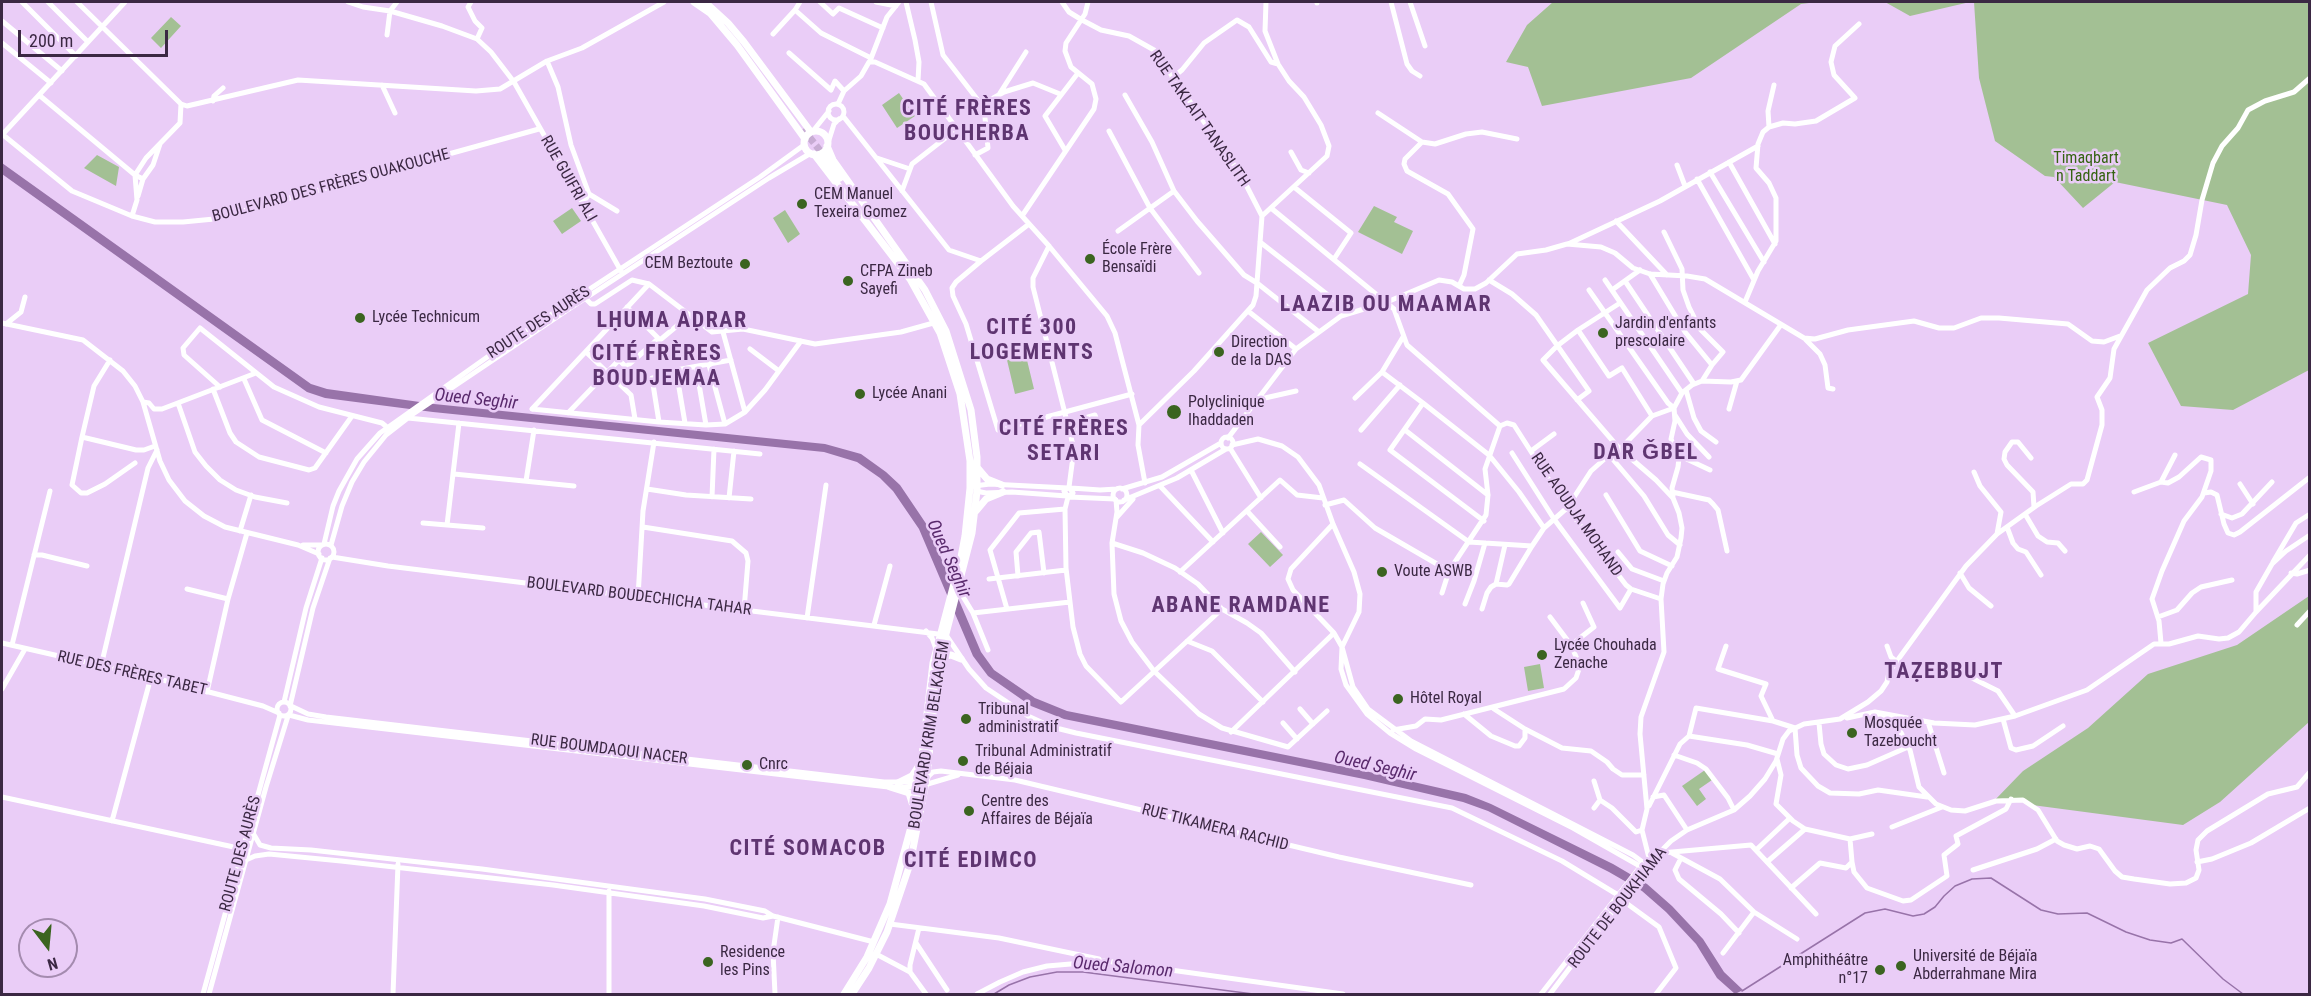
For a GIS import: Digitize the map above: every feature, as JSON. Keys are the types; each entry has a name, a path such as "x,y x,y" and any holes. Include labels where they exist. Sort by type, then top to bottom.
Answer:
{"main road":[{"path":"694,2 710,13 741,44 809,131"},
{"path":"705,2 728,23 741,44 812,154 820,154 828,145 824,134 809,131 741,44"},
{"path":"804,142 809,131"},
{"name":"BOULEVARD KRIM BELKACEM","path":"828,145 833,160 938,322 957,360 966,388 975,440 976,466 975,513 972,533 936,649 930,684 921,762 923,782 894,892 874,942 844,994"},
{"name":"BOULEVARD KRIM BELKACEM","path":"812,154 886,243"},
{"path":"825,158 886,243"},
{"name":"BOULEVARD KRIM BELKACEM","path":"938,322 960,394 975,488 956,588"},
{"path":"975,513 986,499 1003,488 987,479 976,466"},
{"name":"BOULEVARD KRIM BELKACEM","path":"852,994 876,954 890,924 910,864 943,629"},
{"path":"940,657 951,655 961,659"},
{"path":"898,783 912,776 921,762"},
{"path":"890,788 909,793 913,801 914,813"}],"street":[{"path":"22,2 76,56"},
{"path":"48,2 88,42"},
{"path":"77,2 181,105 187,106 298,80 491,91 514,82 547,61 582,48 664,2"},
{"path":"2,134 125,2"},
{"path":"348,2 390,11 477,39 482,28 475,21 468,7 471,2"},
{"path":"387,34 390,11 397,2"},
{"path":"773,34 800,2"},
{"path":"820,2 833,14 843,2"},
{"path":"876,2 898,4"},
{"path":"906,2 917,51 918,81"},
{"path":"931,2 943,55 984,108 988,148 975,155"},
{"name":"RUE TAKLAIT TANASLITH","path":"1062,2 1069,12 1101,30 1129,36 1154,50 1241,175 1263,216"},
{"path":"1022,216 1094,109 1096,99 1092,84 1071,67 1065,51 1066,44 1082,20 1088,2"},
{"path":"1139,425 1194,372 1253,305 1256,296 1263,216 1327,156 1329,146 1327,138 1304,97 1288,81 1278,64 1265,31 1266,2"},
{"path":"1391,2 1407,64 1420,76"},
{"path":"1410,2 1425,46"},
{"path":"809,131 833,105 838,104 844,91 861,76 887,17 898,4"},
{"path":"839,8 883,28"},
{"path":"795,10 821,33 870,60 924,84 1022,216 1107,316 1115,333 1132,394 1139,425 1138,445 1145,483"},
{"path":"1172,78 1182,70 1204,43 1237,20 1249,27 1271,62 1278,64"},
{"path":"2,21 62,71"},
{"path":"1745,302 1754,280 1776,241 1776,198 1769,183 1756,168 1758,146 1763,132 1769,127 1782,123 1816,121 1856,98 1834,75 1831,62 1836,46 1860,24"},
{"name":"RUE GUIFRI ALI","path":"477,39 491,52 514,82 622,272"},
{"path":"2,43 51,83"},
{"path":"998,95 1026,52"},
{"path":"789,53 831,90 836,81 844,91"},
{"path":"547,61 558,87 571,145 589,194 617,211"},
{"path":"1065,150 1045,116 1078,73"},
{"path":"1840,719 1881,691 1887,682 1889,672 1960,573 1997,534 2071,484 2083,484 2087,480 2102,425 2102,410 2097,397 2110,378 2114,349 2147,290 2170,268 2190,255 2202,200 2213,163 2222,146 2238,128 2248,110 2265,101 2294,92 2310,78"},
{"path":"984,108 988,101 998,95 1033,82 1060,94"},
{"path":"382,85 395,113"},
{"path":"1769,127 1768,111 1774,85"},
{"path":"213,101 214,96 223,88"},
{"path":"39,95 141,176"},
{"path":"1125,95 1152,142 1174,191 1244,275 1318,332"},
{"path":"828,145 834,124 841,117 843,109 838,104"},
{"path":"132,216 146,158 180,123 181,105"},
{"path":"828,111 831,117 841,117 877,158 949,250 981,261"},
{"path":"1378,113 1422,142 1435,144 1466,134 1482,132 1517,139"},
{"name":"BOULEVARD DES FRÈRES OUAKOUCHE","path":"2,134 72,190 132,216 155,222 183,222 214,219 539,129"},
{"path":"902,191 912,164 957,129"},
{"path":"1110,131 1150,208 1199,273"},
{"name":"ROUTE DES AURÈS","path":"320,556 319,548 323,544 333,506 349,470 368,445 436,396 586,299 760,177 804,142"},
{"path":"1422,142 1405,159 1404,164 1407,171 1448,194 1473,229 1464,275 1459,286"},
{"path":"141,176 153,165 160,143"},
{"path":"975,488 990,493 1003,488 1119,489 1145,483 1176,470 1228,438 1296,349 1341,316 1387,302 1439,280 1452,282 1464,289 1475,289 1489,280 1516,254 1546,250 1567,244 1660,201 1758,146"},
{"path":"1291,152 1301,170 1309,173"},
{"name":"ROUTE DES AURÈS","path":"436,396 500,348 777,173 812,154"},
{"path":"877,158 910,169"},
{"path":"1729,162 1775,244"},
{"path":"1677,165 1685,186"},
{"path":"1710,172 1764,262"},
{"path":"1697,179 1754,280"},
{"path":"1294,187 1351,233 1334,259"},
{"path":"1118,231 1174,191"},
{"path":"582,205 589,194"},
{"path":"1271,208 1395,309 1407,345 1500,426 1485,469 1488,495 1484,520 1449,571 1442,593"},
{"path":"1616,221 1667,275"},
{"path":"1029,224 981,261 952,288 953,296 966,324 998,430 1132,394"},
{"path":"1664,232 1678,257 1686,298 1700,329 1723,352 1702,381"},
{"path":"1260,242 1351,312"},
{"path":"1567,244 1601,247 1650,274 1681,275 1705,279 1780,326 1804,338 1820,354 1825,365 1828,388 1833,388"},
{"path":"1049,246 1033,278 1033,287 1074,449 1069,488 1073,493 1068,496 1065,509 1066,570 1073,627 1080,654 1086,666 1121,702 1222,609"},
{"path":"1612,290 1640,270"},
{"path":"1650,274 1685,332 1712,365"},
{"path":"586,299 589,303 595,304 632,280 649,284 712,332 743,329 815,344 831,343 938,322"},
{"path":"1489,280 1529,307 1589,391 1577,400"},
{"path":"1605,280 1684,391 1701,431 1716,442"},
{"path":"1625,281 1694,384"},
{"path":"649,284 532,409 706,426 725,424 745,412 801,341"},
{"path":"1589,291 1675,411 1687,434 1709,457"},
{"path":"4,324 21,312 25,297"},
{"path":"1620,303 1578,330 1543,360 1619,448 1672,495 1679,513 1682,528 1680,545 1677,557 1665,581 1661,599 1664,652 1641,717 1640,734 1647,809"},
{"path":"627,307 658,339"},
{"path":"1248,311 1296,349"},
{"path":"568,413 619,360 626,367 690,315"},
{"path":"1804,338 1815,339 1848,330 1914,321 1940,328 1954,328 1981,318 2068,324 2092,341 2104,342 2120,336"},
{"path":"4,324 83,340 123,371 135,386 142,402 155,450 170,480 185,501 212,521 244,532 298,545 320,556 282,703"},
{"path":"1672,495 1678,455 1671,440 1675,411 1684,391 1702,381 1741,380 1780,326"},
{"path":"220,387 184,355 183,348 200,328 274,387 319,407 382,423 389,429"},
{"path":"1578,330 1609,376 1622,368 1652,416"},
{"path":"723,332 745,412"},
{"path":"1355,399 1382,372 1403,337"},
{"path":"750,349 779,371"},
{"path":"586,352 631,395 635,419"},
{"path":"110,360 94,386 72,485 81,493 87,493 105,484 135,463"},
{"path":"659,422 652,378 676,370 731,360"},
{"path":"710,365 725,424"},
{"path":"696,367 706,426"},
{"path":"676,370 685,423"},
{"path":"1382,372 1489,455 1544,528"},
{"path":"142,402 149,403 157,410 256,373"},
{"path":"244,378 262,420 326,453"},
{"path":"1729,409 1737,381"},
{"path":"1362,430 1400,385"},
{"path":"213,389 233,439 252,454 311,470 352,416"},
{"path":"1256,400 1296,391"},
{"path":"178,403 195,452 220,480 251,495 287,503"},
{"path":"1423,403 1390,450 1484,520"},
{"path":"1482,609 1491,587 1496,584 1509,584 1544,528 1568,507 1591,471 1652,416 1675,411"},
{"path":"410,414 459,423 760,454"},
{"path":"447,525 459,423"},
{"name":"RUE AOUDJA MOHAND","path":"1500,426 1508,423 1514,424 1568,507 1626,585 1631,589 1661,599"},
{"path":"1070,431 1087,427"},
{"name":"ROUTE DES AURÈS","path":"331,558 345,499 352,482 389,429"},
{"path":"526,481 534,430"},
{"path":"1405,430 1488,495"},
{"path":"1531,451 1554,434"},
{"path":"82,437 144,450 155,450"},
{"path":"1228,438 1232,440 1230,447 1261,498"},
{"path":"1003,488 1124,500 1160,486 1230,447 1258,439 1275,442 1288,449 1298,457 1319,485 1325,505 1354,572 1360,594 1359,612 1342,647 1341,669 1346,685 1366,714 1390,733 1416,749 1573,828 1644,867"},
{"path":"638,597 643,526 654,442"},
{"path":"2031,458 2018,442 2012,442 2005,452 2004,459 2033,492 2034,507"},
{"path":"1221,443 1222,447 1230,447"},
{"path":"712,497 714,448"},
{"path":"144,450 155,450"},
{"path":"101,666 148,468 155,450"},
{"path":"729,498 734,451"},
{"path":"1512,453 1554,519 1620,608 1631,589"},
{"path":"1678,455 1710,470"},
{"path":"2160,482 2175,455"},
{"path":"1610,456 1644,496 1668,535 1680,545"},
{"path":"2134,492 2160,482 2168,483 2179,477 2201,457 2211,460 2211,471 2204,493 2184,521 2152,599 2158,617 2161,643"},
{"path":"1360,464 1469,542 1532,546"},
{"path":"1191,470 1223,533"},
{"path":"1974,472 1980,486 2001,512 1997,534"},
{"path":"454,474 574,486"},
{"path":"2204,493 2211,492 2217,495 2228,533 2234,535 2310,477"},
{"path":"1180,572 1280,480 1297,495 1323,498"},
{"path":"2221,514 2232,518 2242,514 2272,482"},
{"path":"2240,484 2253,504"},
{"path":"807,618 826,485"},
{"path":"1160,486 1213,542"},
{"path":"647,489 751,499"},
{"path":"1119,489 1113,495 1116,500 1112,543 1114,594 1121,621 1132,642 1155,671 1198,714 1231,732 1288,747 1327,711"},
{"path":"1116,518 1127,494 1119,489"},
{"path":"12,645 50,491"},
{"path":"1116,518 1139,494"},
{"path":"207,692 251,495"},
{"path":"1606,495 1626,532 1640,551 1672,566"},
{"path":"1672,495 1709,500 1718,510 1727,550"},
{"path":"1106,498 1114,504 1116,518"},
{"path":"1325,505 1344,500 1375,528 1449,571"},
{"path":"1007,609 990,550 1019,513 1065,509"},
{"path":"1247,511 1280,547"},
{"path":"2025,514 2038,536 2047,542 2058,543 2065,551"},
{"path":"2256,612 2256,592 2276,554 2296,523 2310,514"},
{"path":"423,523 483,528"},
{"path":"1333,524 1291,569 1287,579 1293,590 1334,633 1342,647 1353,687 1368,709 1393,730 1411,741 1633,855 1644,867"},
{"path":"643,526 732,541 746,553 748,561 744,610"},
{"path":"2007,527 2013,543 2018,549 2026,552 2041,575"},
{"path":"1018,576 1016,552 1030,533 1039,532 1044,573"},
{"path":"2272,564 2286,551 2310,535"},
{"path":"1112,543 1143,553 1198,584 1222,609 1261,633 1295,672"},
{"path":"1465,604 1485,543"},
{"path":"298,545 323,544 332,547"},
{"path":"1496,584 1505,545"},
{"name":"BOULEVARD BOUDECHICHA TAHAR","path":"332,547 354,559"},
{"path":"1618,552 1632,569 1665,581"},
{"path":"34,555 87,566"},
{"path":"1644,867 1642,830 1647,809 1662,784 1680,744 1689,736 1696,708 1773,721 1796,728 1804,724 1875,712 1928,722 1975,725 2015,716 2087,690 2140,651 2154,644 2169,644 2198,636 2228,638 2239,632 2310,555"},
{"name":"BOULEVARD BOUDECHICHA TAHAR","path":"320,556 807,618 924,630 943,629"},
{"path":"291,706 313,608 331,558"},
{"path":"874,625 890,566"},
{"path":"989,579 1066,570"},
{"path":"2291,573 2297,574 2310,570"},
{"path":"1960,573 1969,588 1990,606"},
{"path":"2158,617 2177,610 2192,593 2201,587 2232,580"},
{"path":"956,588 973,613 988,651"},
{"path":"187,589 228,598"},
{"path":"973,613 1070,602"},
{"path":"1571,645 1594,627 1583,603"},
{"path":"2297,625 2310,611"},
{"path":"1393,730 1416,726 1425,719 1441,720 1493,709 1564,689 1571,684 1580,666 1571,645 1550,617"},
{"path":"943,629 961,659 979,681 1028,716 1052,727 1452,808 1562,861 1622,896 1659,927 1676,968 1656,994"},
{"path":"924,630 932,638 936,649"},
{"path":"1231,732 1334,633"},
{"path":"1187,641 1212,651 1263,702"},
{"name":"RUE DES FRÈRES TABET","path":"2,643 151,677 263,706 279,714"},
{"path":"1726,646 1718,669 1766,684 1761,696 1773,721"},
{"path":"1887,646 1891,657 1897,662"},
{"path":"2,689 26,649"},
{"path":"1966,675 1998,692 2015,716"},
{"path":"112,821 151,677"},
{"name":"ROUTE DES AURÈS","path":"203,994 246,850 279,714 277,710 282,703"},
{"name":"RUE DES FRÈRES TABET","path":"263,706 282,703"},
{"name":"RUE BOUMDAOUI NACER","path":"282,703 308,714 326,717 898,783 923,782"},
{"name":"ROUTE DES AURÈS","path":"209,994 241,867 246,860 246,850 291,706"},
{"path":"1299,709 1313,724"},
{"path":"1493,709 1562,748 1591,750 1622,775 1644,775"},
{"path":"1875,712 1897,725 1908,747 1919,787 1927,797 1942,807 1965,811 1996,801 2023,800 2038,810 2056,839 2064,845 2077,849 2090,846 2099,849 2122,877 2170,884 2186,883 2196,878 2199,870 2196,850 2198,840 2207,831 2268,795 2297,787 2310,772"},
{"name":"RUE BOUMDAOUI NACER","path":"279,714 303,720 890,788 923,782"},
{"path":"1464,714 1491,736 1515,746 1519,746 1523,741 1525,729"},
{"path":"2003,718 2011,748 2016,750 2033,746 2063,726"},
{"path":"1928,722 1944,773"},
{"path":"1283,723 1297,739"},
{"path":"1819,723 1824,754 1836,765 1848,769 1867,765 1908,747"},
{"path":"1796,728 1797,755 1802,768 1818,786 1830,793 1851,795 1878,790 1927,797"},
{"name":"ROUTE DE BOUKHIAMA","path":"1550,994 1644,867 1671,841 1687,830 1734,810 1750,796 1766,779 1783,739 1789,731 1796,728"},
{"path":"1689,736 1747,745 1777,756 1781,775 1776,804 1805,829 1850,839 1872,834"},
{"path":"1674,755 1697,763 1706,769 1728,798 1734,810"},
{"name":"RUE TIKAMERA RACHID","path":"923,782 959,774 1023,782 1339,857 1471,885"},
{"path":"1594,782 1600,800 1612,808 1636,832 1642,830"},
{"path":"1653,797 1664,795 1687,830"},
{"path":"2,797 246,850"},
{"path":"1791,888 1820,863 1846,868 1854,872 1867,888 1903,901 1911,900 1947,876 1944,855 1958,844 1956,836 2006,809 2011,799"},
{"path":"1594,808 1600,800"},
{"path":"1892,827 1942,807"},
{"path":"2198,862 2212,859 2251,843 2310,808"},
{"path":"1756,850 1790,818"},
{"path":"1767,862 1805,829"},
{"path":"253,833 260,845 270,851 464,875 715,901 765,911 776,916 874,942"},
{"path":"1850,839 1854,872"},
{"path":"1973,870 2037,849 2056,839"},
{"path":"1661,853 1751,845 1816,914"},
{"path":"246,860 270,851 311,850 465,867 609,889"},
{"path":"1672,853 1720,879 1754,912 1797,939"},
{"path":"1681,858 1676,870 1678,879 1739,933"},
{"path":"393,994 399,860"},
{"path":"1846,868 1852,862"},
{"path":"464,875 465,867"},
{"path":"609,889 609,994"},
{"name":"ROUTE DE BOUKHIAMA","path":"1541,994 1622,896"},
{"path":"1723,953 1754,912"},
{"path":"775,994 773,952 776,916"},
{"path":"890,924 999,938 1106,961 1343,994"},
{"path":"910,972 909,965 919,928"},
{"path":"916,943 947,990"},
{"path":"876,954 910,972 926,994"},
{"path":"977,994 1023,972 1047,966 1106,961"}],"green space":[{"path":"1553,2 1817,2 1801,4 1691,78 1542,106 1528,67 1506,62 1527,25"},
{"path":"1885,2 1970,2 1910,16"},
{"name":"Timaqbart n Taddart","path":"1974,2 2309,2 2309,370 2233,410 2181,406 2148,343 2248,294 2251,255 2227,205 2115,182 2083,208 2054,177 2045,176 1995,141 1979,78"},
{"path":"171,17 181,26 161,48 151,38"},
{"path":"899,93 915,116 897,128 882,105"},
{"path":"97,155 119,167 116,186 84,168"},
{"path":"1374,206 1397,217 1394,222 1413,231 1402,254 1358,232"},
{"path":"572,208 581,221 562,234 553,221"},
{"path":"785,210 800,234 788,243 773,218"},
{"path":"1026,356 1034,389 1015,394 1007,360"},
{"path":"1261,532 1283,555 1270,567 1248,544"},
{"path":"2309,596 2309,722 2220,802 2183,825 2032,805 2023,800 1992,803 2023,771 2088,728 2148,674 2237,645"},
{"path":"1540,664 1544,688 1528,691 1524,667"},
{"path":"1705,770 1712,780 1699,789 1706,799 1697,806 1682,786"}],"shaded area":[{"path":"2,163 311,384 327,389 434,404 825,444 861,454 900,485 927,525 981,652 994,670 1035,698 1067,711 1365,771 1466,794 1491,804 1613,864 1647,884 1672,906 1703,939 1724,972 1743,990 1735,994 1717,978 1696,944 1666,912 1642,891 1488,811 1463,802 1364,779 1064,719 1031,706 988,676 973,656 919,529 893,491 880,478 857,462 824,452 433,412 325,398 307,392 2,174"}],"waterway":[{"name":"Oued Salomon","path":"1742,991 1865,913 1885,909 1913,916 1924,914 1935,907 1955,886 1972,879 1991,878 2041,910 2058,914 2087,913 2126,932 2150,940 2171,943 2182,939 2223,979 2243,994"},
{"name":"Oued Salomon","path":"994,994 1030,977 1057,972 1083,972 1253,994"}],"tunnel":[{"path":"803,129 825,157"}],"place":[{"name":"CEM Manuel Texeira Gomez","path":"802,204"},
{"name":"École Frère Bensaïdi","path":"1090,259"},
{"name":"CEM Beztoute","path":"745,264"},
{"name":"CFPA Zineb Sayefi","path":"848,281"},
{"name":"Lycée Technicum","path":"360,318"},
{"name":"Jardin d'enfants prescolaire","path":"1603,333"},
{"name":"Direction de la DAS","path":"1219,352"},
{"name":"Lycée Anani","path":"860,394"},
{"name":"Polyclinique Ihaddaden","path":"1174,412"},
{"name":"Voute ASWB","path":"1382,572"},
{"name":"Lycée Chouhada Zenache","path":"1542,655"},
{"name":"Hôtel Royal","path":"1398,699"},
{"name":"Tribunal administratif","path":"966,719"},
{"name":"Mosquée Tazeboucht","path":"1852,733"},
{"name":"Tribunal Administratif de Béjaia","path":"963,761"},
{"name":"Cnrc","path":"747,765"},
{"name":"Centre des Affaires de Béjaïa","path":"969,811"},
{"name":"Residence les Pins","path":"708,962"},
{"name":"Université de Béjaïa Abderrahmane Mira","path":"1901,966"},
{"name":"Amphithéâtre n°17","path":"1880,970"}],"district":[{"name":"CITÉ FRÈRES BOUCHERBA","path":"967,122"},
{"name":"LAAZIB OU MAAMAR","path":"1386,305"},
{"name":"LḤUMA AḌRAR","path":"672,321"},
{"name":"CITÉ 300 LOGEMENTS","path":"1032,340"},
{"name":"CITÉ FRÈRES BOUDJEMAA","path":"657,366"},
{"name":"CITÉ FRÈRES SETARI","path":"1064,442"},
{"name":"DAR ǦBEL","path":"1646,453"},
{"name":"ABANE RAMDANE","path":"1241,606"},
{"name":"TAẒEBBUJT","path":"1944,672"},
{"name":"CITÉ SOMACOB","path":"808,849"},
{"name":"CITÉ EDIMCO","path":"971,861"}],"water label":[{"name":"Oued Seghir","path":"476,400"},
{"name":"Oued Seghir","path":"948,559"},
{"name":"Oued Seghir","path":"1375,767"}]}
